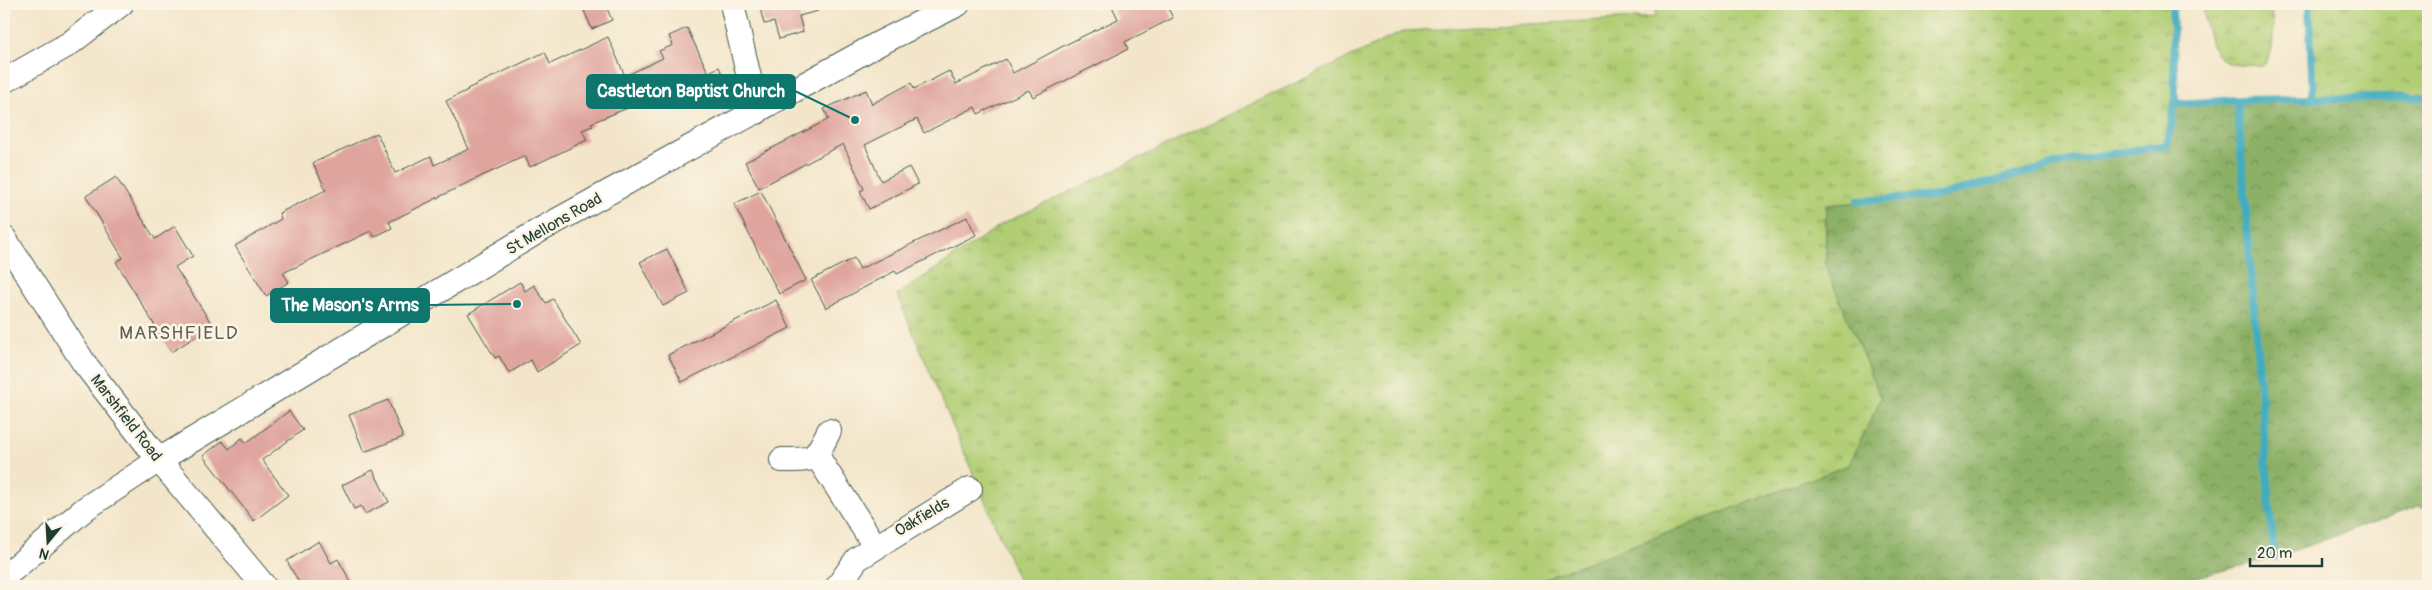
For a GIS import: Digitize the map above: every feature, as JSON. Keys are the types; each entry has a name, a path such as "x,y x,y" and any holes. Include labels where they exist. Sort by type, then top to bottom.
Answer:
{"street":[{"path":"4,81 69,44 121,4"},
{"path":"732,4 757,112"},
{"name":"St Mellons Road","path":"4,577 86,508 159,460 540,230 878,44 958,4"},
{"name":"Marshfield Road","path":"4,238 84,363 159,460 264,586"},
{"path":"782,460 808,460 817,456 829,431"},
{"path":"817,456 875,546"},
{"name":"Oakfields","path":"838,586 857,559 875,546 970,489"}],"green space":[{"path":"1654,4 2172,4 2175,104 2167,145 2077,160 1938,196 1826,205 1826,268 1881,398 1849,465 1524,586 1021,586 897,295 1002,224 1404,31 1656,17"},
{"path":"2202,4 2271,4 2273,37 2271,53 2263,66 2231,64 2224,61 2218,55 2213,48 2207,30"},
{"path":"2309,4 2428,4 2428,97 2313,99"},
{"path":"2428,97 2428,511 2419,506 2274,558 2160,586 1524,586 1849,465 1881,398 1826,268 1826,205 1938,196 2077,160 2167,146 2175,104 2237,100"}],"building":[{"path":"581,4 605,4 612,20 592,29"},
{"path":"759,4 817,4 818,11 799,16 803,32 779,39 774,22 764,24"},
{"path":"1111,4 1166,4 1173,18 1125,42 1128,49 1033,97 1029,90 978,114 975,107 924,133 917,119 865,145 881,181 909,167 918,184 869,209 860,191 864,189 843,144 759,188 745,162 829,119 824,109 866,90 872,104 911,83 914,89 949,71 956,84 1006,59 1013,73 1118,19"},
{"path":"687,28 708,72 699,77 719,67 728,88 704,99 695,78 591,123 593,126 582,130 587,140 530,167 525,156 467,183 389,222 392,228 374,237 371,231 283,273 289,282 266,296 235,246 281,219 279,213 326,190 313,163 377,133 395,173 431,156 434,165 469,149 446,101 467,89 545,52 550,64 608,37 625,76 663,58 659,51 673,45 669,36"},
{"path":"116,177 155,239 175,226 193,256 175,267 213,326 171,352 116,262 123,258 86,196"},
{"path":"761,191 806,280 779,294 734,204"},
{"path":"967,217 976,235 897,274 895,271 826,308 811,280 854,258 860,269"},
{"path":"667,249 689,293 663,306 640,262"},
{"path":"520,282 525,291 534,285 546,303 553,299 581,345 537,372 531,360 509,373 499,356 495,358 468,314"},
{"path":"776,300 790,328 682,382 668,355"},
{"path":"388,400 403,437 364,452 349,415"},
{"path":"289,411 303,430 262,460 288,495 254,521 203,456 222,441 229,449 242,438 246,443"},
{"path":"373,470 389,502 365,514 361,506 354,509 342,485"},
{"path":"319,541 331,563 338,559 353,586 301,586 287,561"}],"waterway":[{"path":"1858,201 1938,196 2077,159 2167,145 2175,104 2172,4"},
{"path":"2309,4 2313,99"},
{"path":"2175,104 2237,100 2428,97"},
{"path":"2237,100 2274,558"}],"place":[{"name":"Castleton Baptist Church","path":"855,120"},
{"name":"The Mason's Arms","path":"517,304"}],"district":[{"name":"MARSHFIELD","path":"179,333"}]}
